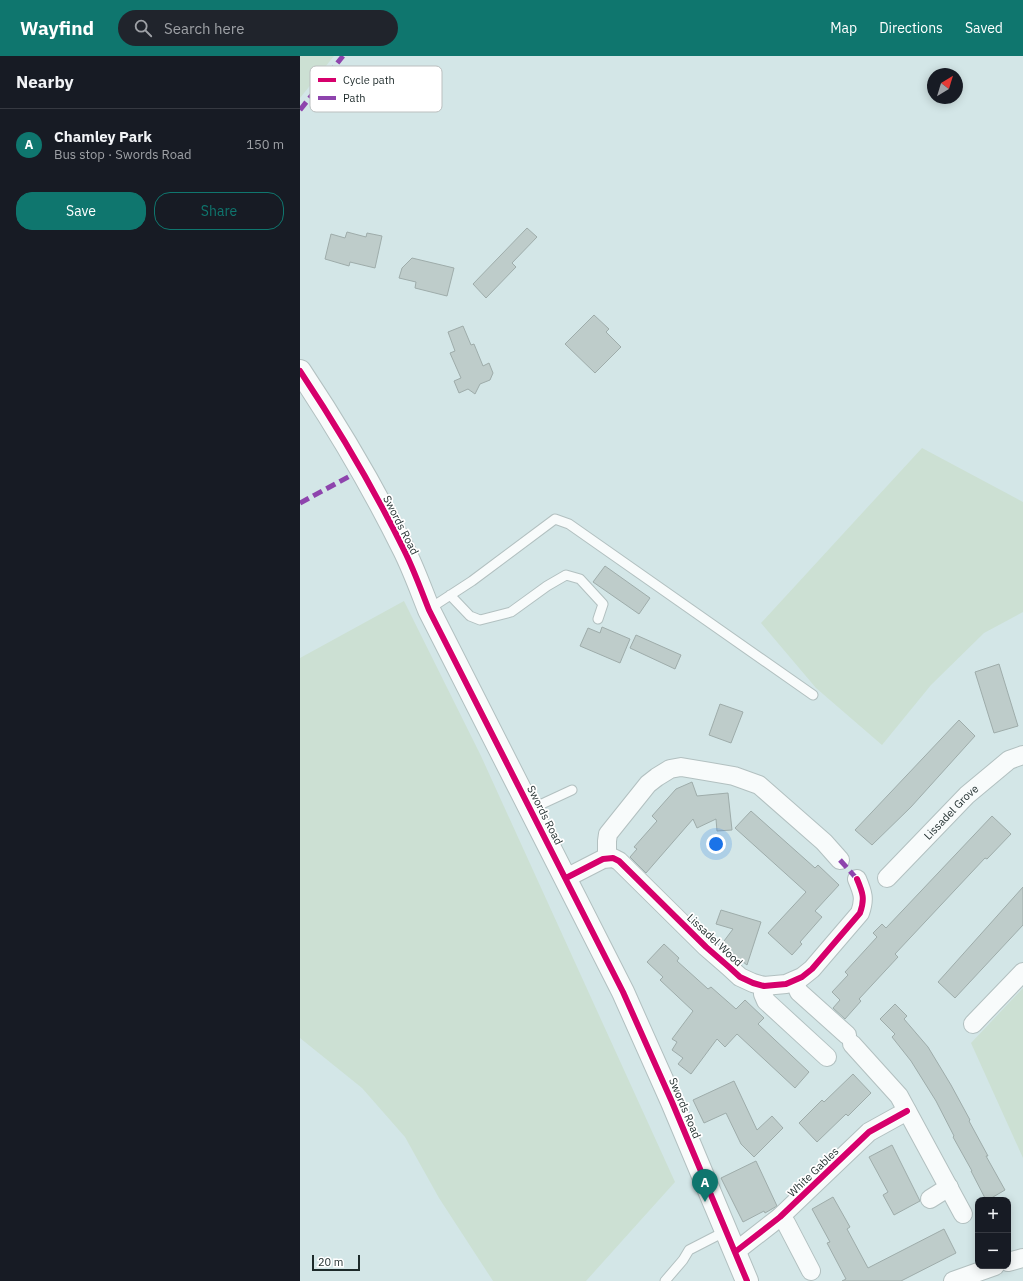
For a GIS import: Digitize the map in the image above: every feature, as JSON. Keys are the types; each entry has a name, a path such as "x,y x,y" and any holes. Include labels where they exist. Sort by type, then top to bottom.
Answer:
{"main road":[{"name":"Swords Road","path":"300,371 370,485 405,552 429,610 623,992 672,1102 747,1281"}],"street":[{"name":"Lissadel Grove","path":"886,878 966,795 1009,760 1023,755"},
{"path":"566,878 606,858 608,834 648,784 670,769 681,767 734,776 759,785 824,842 840,860"},
{"name":"Lissadel Wood","path":"606,858 619,861 706,947 740,977 764,986 786,984 802,977 812,969 860,913 863,903 863,893 857,879"},
{"path":"973,1024 1023,972"},
{"path":"794,981 799,992 849,1040 899,1096 963,1214"},
{"path":"764,986 763,994 766,1001 826,1057"},
{"name":"White Gables","path":"735,1252 780,1217 869,1132 907,1111"},
{"path":"930,1199 949,1187"},
{"path":"780,1217 786,1223 812,1271"},
{"path":"1011,1261 1023,1258"},
{"path":"953,1281 987,1269"}],"lane":[{"path":"429,610 472,581 555,519 569,524 813,695"},
{"path":"450,595 470,616 480,620 512,612 546,586 566,575 580,579 603,604 598,619"},
{"path":"531,809 572,790"},
{"path":"665,1281 689,1250 726,1231"}],"green space":[{"path":"300,56 334,56 326,66 310,66 310,86 300,98"},
{"path":"922,448 1023,502 1023,612 984,633 931,685 882,745 816,688 761,623"},
{"path":"404,601 481,756 675,1182 586,1281 493,1281 439,1198 405,1137 362,1088 300,1038 300,658"},
{"path":"1023,988 1023,1158 971,1043"}],"building":[{"path":"527,228 537,237 512,263 516,267 486,298 473,284"},
{"path":"347,232 366,237 367,233 382,236 375,268 350,262 349,266 325,259 331,234 345,238"},
{"path":"412,258 454,268 447,296 415,288 416,282 399,278 402,268"},
{"path":"594,315 609,329 606,332 621,347 595,373 565,344"},
{"path":"463,326 471,345 474,344 483,366 489,363 493,373 490,380 480,384 475,394 468,389 459,393 454,381 461,378 450,353 455,351 448,332"},
{"path":"605,566 650,598 639,614 593,582"},
{"path":"602,627 630,639 620,663 580,646 588,628 600,633"},
{"path":"636,635 681,655 675,669 630,648"},
{"path":"999,664 1018,726 994,733 975,672"},
{"path":"720,704 743,712 731,743 709,735"},
{"path":"959,720 975,736 911,807 872,845 855,830"},
{"path":"692,782 697,796 728,793 732,830 717,831 716,819 697,828 693,819 646,873 630,857 637,849 634,847 657,821 652,816 676,789"},
{"path":"751,811 815,868 818,865 839,885 815,911 822,917 800,942 802,944 792,955 768,933 806,892 735,828"},
{"path":"992,816 1011,834 987,859 985,858 895,954 898,957 859,999 861,1001 845,1019 833,1008 840,1000 832,992 848,975 845,972 877,937 873,933 882,924 886,928"},
{"path":"1023,887 1023,925 955,998 938,982"},
{"path":"721,910 761,922 747,965 721,945 733,929 716,924"},
{"path":"664,944 679,958 677,961 708,989 711,987 736,1009 745,1000 764,1018 758,1024 809,1072 795,1088 737,1034 725,1047 717,1039 691,1074 678,1064 683,1058 672,1050 677,1042 672,1039 693,1011 660,980 663,977 647,962"},
{"path":"895,1004 907,1016 904,1019 928,1047 951,1085 988,1156 986,1156 1005,1190 993,1197 984,1197 936,1101 911,1061 892,1037 895,1034 880,1019"},
{"path":"853,1074 871,1093 848,1116 846,1114 817,1142 799,1123 822,1100 824,1102"},
{"path":"734,1081 757,1130 772,1116 783,1128 754,1157 741,1144 726,1113 704,1123 693,1100"},
{"path":"892,1145 920,1201 894,1215 883,1195 888,1192 869,1157"},
{"path":"756,1161 777,1206 765,1213 764,1211 743,1222 721,1178"},
{"path":"833,1197 850,1227 847,1229 868,1268 944,1229 956,1253 901,1281 842,1281 846,1279 827,1243 830,1242 812,1209"}],"marked path":[{"path":"335,66 343,56"},
{"path":"300,110 310,97"},
{"path":"300,503 350,476"},
{"path":"840,860 857,879"}],"cycle path":[{"path":"300,371 355,459 404,550 429,610 623,992 672,1102 747,1281"},
{"path":"566,878 603,859 613,858 619,861 706,947 740,977 764,986 786,984 802,977 812,969 860,913 863,896 857,879"},
{"path":"735,1252 780,1217 869,1132 907,1111"}],"place":[{"name":"Chamley Park","path":"705,1202"}]}
